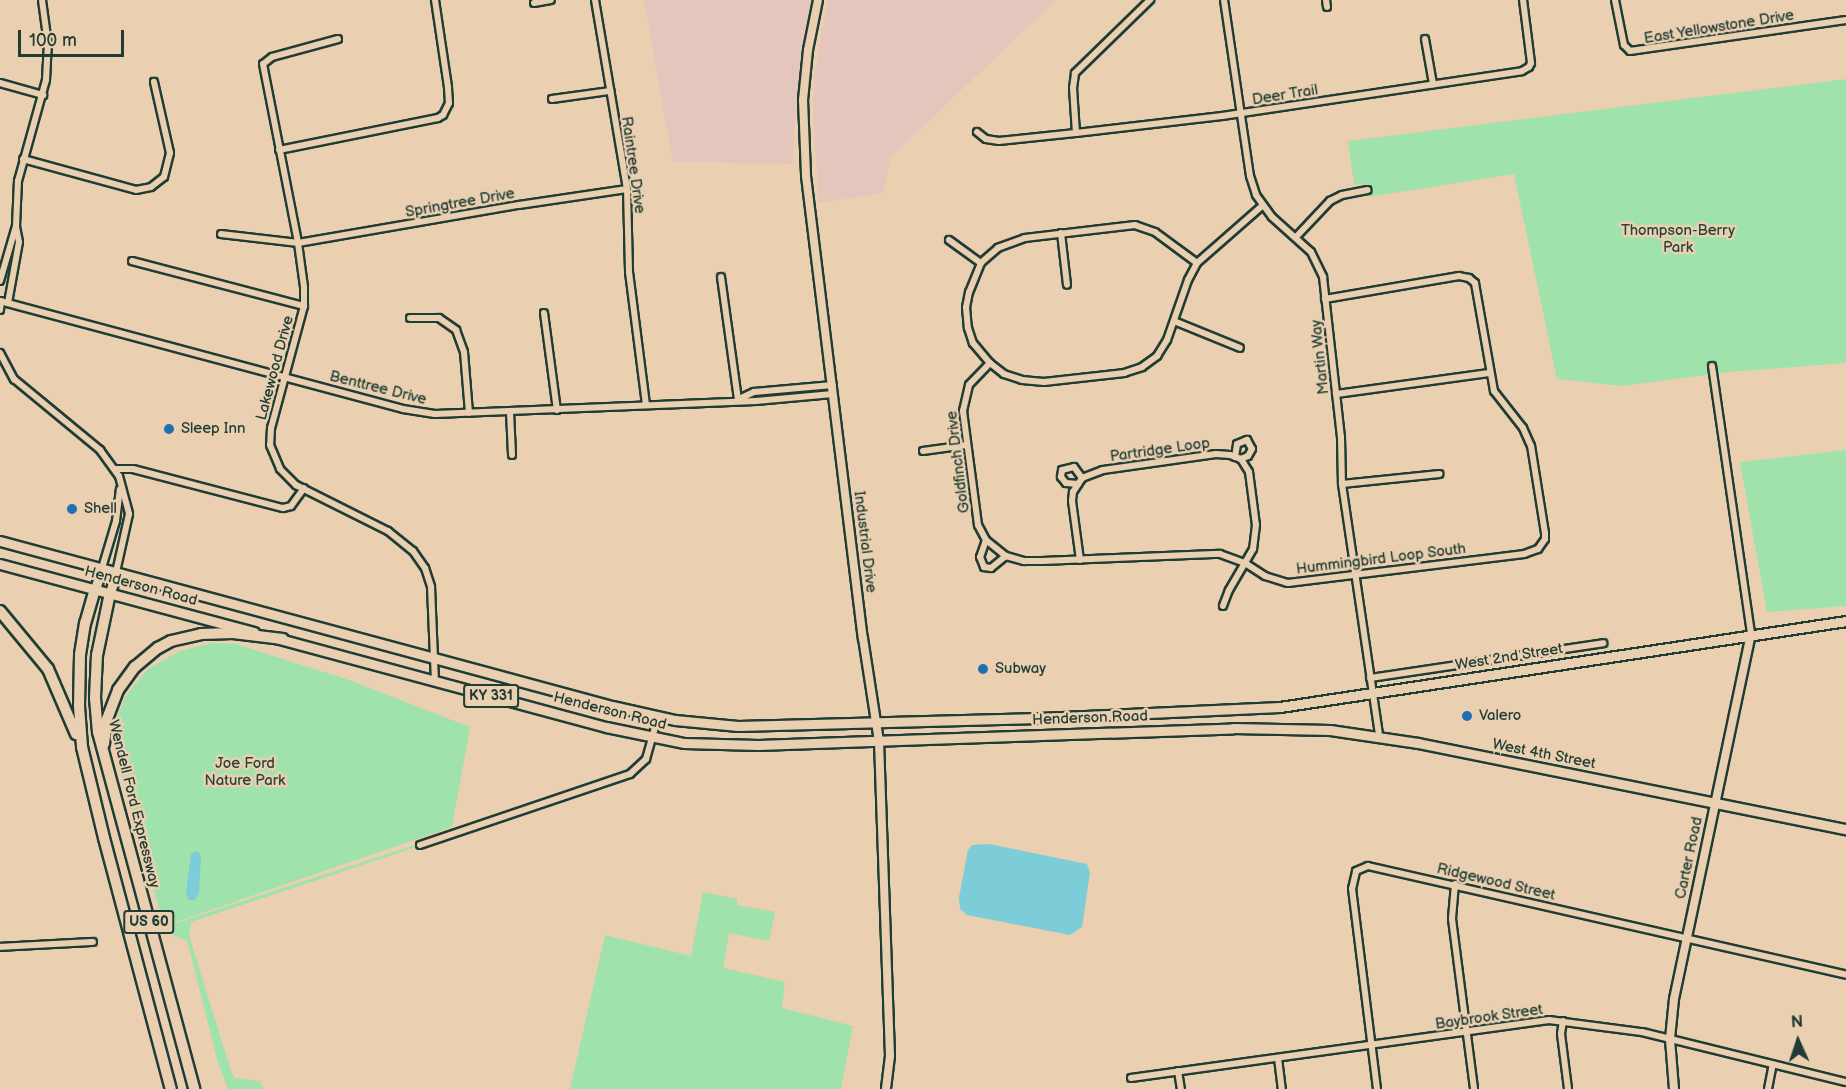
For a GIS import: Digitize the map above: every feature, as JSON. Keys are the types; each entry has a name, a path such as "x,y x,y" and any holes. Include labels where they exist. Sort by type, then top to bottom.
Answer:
{"highway":[{"path":"86,769 81,736 79,679 85,623 95,589"},
{"name":"Wendell Ford Expressway","path":"110,593 100,633 95,682 98,732 194,1089"},
{"name":"US 60","path":"0,611 37,653 57,686 72,722 171,1089"},
{"path":"104,756 107,719 118,690 135,667 158,648 171,641 201,634 233,633 283,639"},
{"path":"153,939 200,1089"}],"main road":[{"name":"Henderson Road","path":"0,541 658,717 738,726 1175,713"},
{"name":"Henderson Road","path":"0,564 653,737 722,745 1233,728"},
{"path":"95,589 102,568"},
{"name":"US 60","path":"110,593 116,572"},
{"name":"West 2nd Street","path":"1175,713 1280,706 1372,694 1846,621"},
{"name":"Carter Road","path":"1674,1089 1670,1039 1674,999 1751,634"},
{"name":"West 4th Street","path":"1233,728 1293,728 1379,736 1846,829"}],"street":[{"path":"0,310 19,242 16,226 16,195 23,159 43,94 49,59 42,0"},
{"path":"279,150 438,118 443,115 449,103 448,87 435,0"},
{"path":"534,3 551,0"},
{"name":"Raintree Drive","path":"595,0 627,189 629,272 646,405"},
{"name":"Industrial Drive","path":"818,0 807,57 803,100 806,176 863,638 879,741 890,1056 886,1089"},
{"path":"1076,133 1073,88 1075,73 1150,0"},
{"name":"Martin Way","path":"1224,0 1250,177 1262,206 1317,260 1325,299 1336,394 1342,484 1379,736"},
{"name":"Deer Trail","path":"977,132 986,139 999,141 1076,133 1241,113 1529,67 1531,53 1523,0"},
{"name":"East Yellowstone Drive","path":"1615,0 1624,45 1632,51 1846,20"},
{"name":"Lakewood Drive","path":"338,39 272,57 263,64 298,243 304,287 304,306 271,428 270,445 281,471 304,488 388,531 413,551 425,568 431,587 435,681"},
{"path":"1425,39 1433,84"},
{"path":"23,159 136,190 151,187 168,169 170,153 154,82"},
{"path":"0,83 43,94"},
{"path":"552,99 610,91"},
{"name":"Springtree Drive","path":"221,234 298,243 627,189"},
{"path":"1296,237 1330,201 1342,195 1368,190"},
{"path":"1197,263 1164,237 1146,228 1124,225 1060,233 1006,244 991,253 981,263 969,292 966,321 973,343 990,363 1012,378 1044,382 1124,373 1142,367 1157,356 1167,340 1188,280 1197,263 1262,206"},
{"path":"0,281 16,226"},
{"path":"1060,233 1067,285"},
{"path":"949,240 981,263"},
{"path":"132,261 304,306"},
{"path":"1325,299 1464,276 1475,283 1490,373 1336,394"},
{"path":"721,277 738,400"},
{"name":"Benttree Drive","path":"3,302 402,409 435,414 756,401 833,389"},
{"path":"544,313 557,410"},
{"path":"410,318 438,318 456,330 464,352 469,413"},
{"path":"1174,321 1240,348"},
{"path":"0,353 14,379 100,450 115,469 129,514 116,572"},
{"name":"Goldfinch Drive","path":"986,540 976,517 963,411 965,393 969,385 990,363"},
{"path":"1712,366 1751,634"},
{"name":"Hummingbird Loop South","path":"1006,556 1024,561 1211,553 1229,555 1265,576 1288,583 1524,554 1538,549 1545,539 1538,478 1531,446 1523,428 1499,399 1490,373"},
{"path":"510,412 512,455"},
{"path":"923,451 967,445"},
{"name":"Partridge Loop","path":"1080,560 1072,501 1080,481 1103,470 1216,454 1238,458 1251,478 1256,525 1255,543 1223,606"},
{"path":"115,469 133,469 283,508 291,506 304,488"},
{"path":"1342,484 1438,474"},
{"path":"102,568 116,521 121,485"},
{"path":"986,540 1006,556 994,566 984,567 980,557 986,540"},
{"name":"West 2nd Street","path":"1370,678 1602,643"},
{"path":"1574,648 1575,662"},
{"path":"420,845 630,774 646,759 658,717"},
{"name":"Ridgewood Street","path":"1377,1089 1354,916 1353,876 1361,868 1375,867 1455,884 1846,975"},
{"path":"1455,884 1452,919 1474,1089"},
{"path":"0,947 93,942"},
{"name":"Baybrook Street","path":"1131,1078 1467,1032 1531,1021 1563,1021 1642,1032 1846,1082"},
{"path":"1563,1021 1561,1034 1568,1089"},
{"path":"1278,1058 1282,1089"},
{"path":"1768,1089 1773,1064"},
{"path":"1178,1071 1181,1089"}],"shaded area":[{"path":"644,0 811,0 800,61 792,164 673,162"},
{"path":"828,0 1056,0 891,157 883,193 819,203 813,114 815,71"}],"green space":[{"name":"Thompson-Berry Park","path":"1846,79 1846,363 1729,372 1622,386 1557,379 1514,174 1368,197 1366,184 1354,185 1348,141"},
{"path":"1846,450 1846,606 1767,612 1740,462"},
{"name":"Joe Ford Nature Park","path":"212,643 236,644 349,680 470,727 452,827 164,926 122,775 116,743 118,715 127,694 148,669 180,651"},
{"path":"421,843 422,845 191,922 189,935 231,1071 235,1078 260,1081 264,1089 228,1089 218,1063 187,940 176,937 164,927"},
{"path":"703,892 737,899 737,905 775,912 769,941 729,933 723,968 785,982 782,1008 853,1026 841,1089 570,1089 605,935 691,956"}],"water":[{"path":"989,844 1087,864 1090,873 1082,927 1070,935 967,915 960,909 959,897 968,850 972,845"},
{"path":"196,851 201,855 199,893 195,900 189,900 186,893 191,854"}],"place":[{"name":"Sleep Inn","path":"169,429"},
{"name":"Shell","path":"72,509"},
{"name":"Subway","path":"983,669"},
{"name":"Valero","path":"1467,716"}]}
